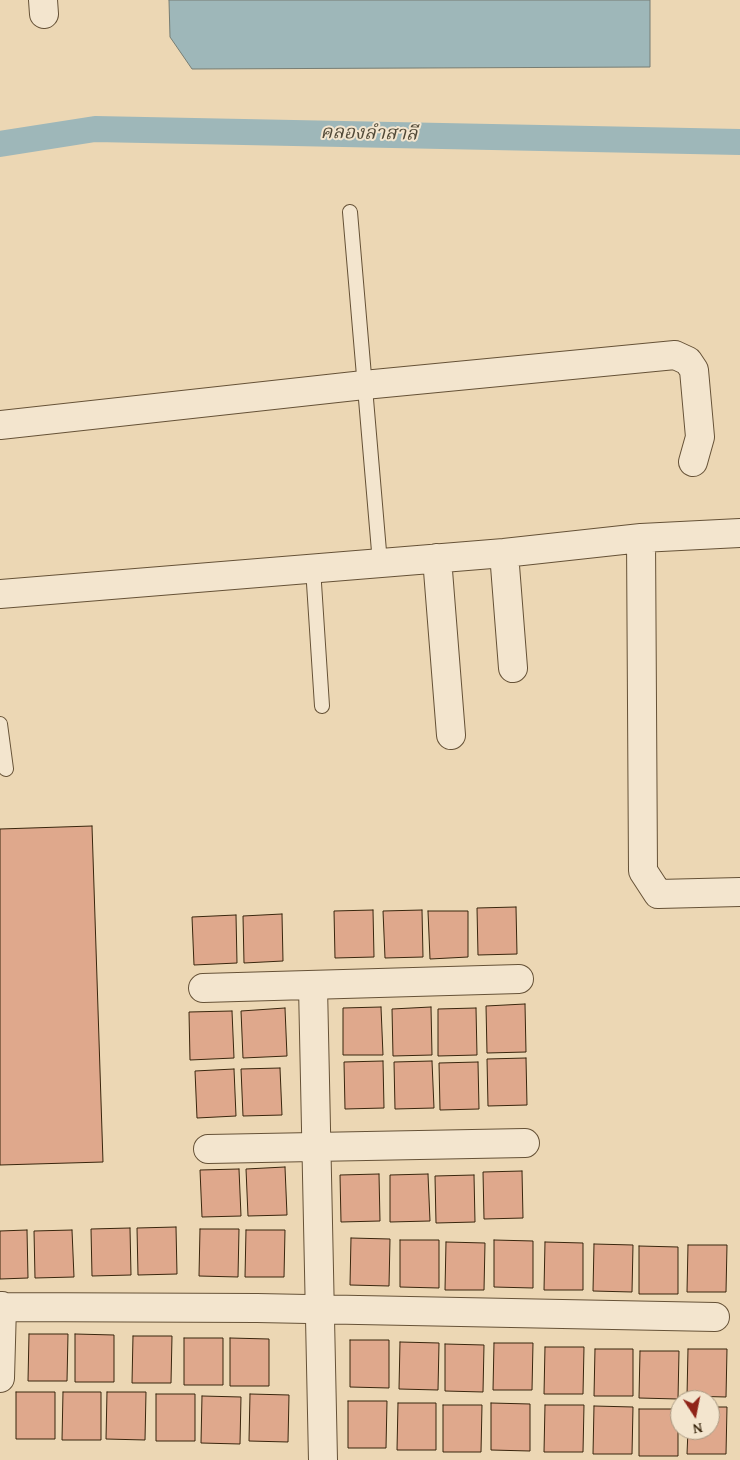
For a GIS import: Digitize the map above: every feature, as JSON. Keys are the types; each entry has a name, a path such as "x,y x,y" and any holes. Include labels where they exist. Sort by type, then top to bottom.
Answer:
{"street":[{"path":"0,425 364,385 676,355 688,361 694,370 700,437 693,462"},
{"path":"0,594 504,553 641,538 740,533"},
{"path":"641,538 643,870 658,894 740,892"},
{"path":"504,553 513,668"},
{"path":"437,558 451,736"},
{"path":"203,988 519,979"},
{"path":"313,986 323,1460"},
{"path":"208,1148 525,1143"},
{"path":"0,1378 1,1307 320,1309 715,1317"}],"lane":[{"path":"350,212 380,563"},
{"path":"312,568 322,706"},
{"path":"0,724 6,769"}],"water":[{"path":"169,0 650,0 650,67 192,69 170,37"}],"building":[{"path":"92,826 103,1162 0,1165 0,829"},
{"path":"516,907 517,954 478,955 477,908"},
{"path":"373,910 374,957 335,958 334,911"},
{"path":"422,910 423,957 385,958 383,911"},
{"path":"428,911 468,911 468,957 430,959"},
{"path":"282,914 283,961 244,963 243,916"},
{"path":"236,915 237,963 194,965 192,917"},
{"path":"525,1004 526,1052 487,1053 486,1006"},
{"path":"381,1007 383,1055 343,1055 343,1008"},
{"path":"431,1007 432,1055 393,1056 392,1009"},
{"path":"285,1008 287,1056 243,1058 241,1011"},
{"path":"476,1008 477,1055 438,1056 438,1009"},
{"path":"232,1011 234,1058 190,1060 189,1012"},
{"path":"526,1058 527,1105 488,1106 487,1059"},
{"path":"383,1061 384,1108 345,1109 344,1062"},
{"path":"432,1061 434,1108 395,1109 394,1062"},
{"path":"478,1062 479,1109 440,1110 439,1063"},
{"path":"280,1068 282,1115 243,1116 241,1069"},
{"path":"234,1069 236,1116 197,1118 195,1071"},
{"path":"285,1167 287,1215 248,1216 246,1169"},
{"path":"239,1169 241,1216 202,1217 200,1170"},
{"path":"522,1171 523,1218 484,1219 483,1172"},
{"path":"379,1174 380,1221 341,1222 340,1175"},
{"path":"428,1174 430,1221 390,1222 390,1175"},
{"path":"474,1175 475,1222 436,1223 435,1176"},
{"path":"176,1227 177,1274 138,1275 137,1228"},
{"path":"130,1228 131,1275 92,1276 91,1229"},
{"path":"200,1229 239,1229 238,1277 199,1276"},
{"path":"27,1230 28,1278 0,1279 0,1231"},
{"path":"72,1230 74,1277 35,1278 34,1231"},
{"path":"246,1230 285,1230 284,1277 245,1277"},
{"path":"351,1238 390,1239 389,1286 350,1285"},
{"path":"400,1240 439,1240 439,1288 400,1287"},
{"path":"494,1240 533,1241 533,1288 494,1287"},
{"path":"446,1242 485,1243 484,1290 445,1290"},
{"path":"545,1242 583,1243 583,1290 544,1290"},
{"path":"594,1244 633,1245 632,1292 593,1291"},
{"path":"688,1245 727,1245 726,1292 687,1292"},
{"path":"639,1246 678,1247 678,1294 639,1294"},
{"path":"29,1334 68,1334 67,1381 28,1381"},
{"path":"75,1334 114,1335 114,1382 75,1382"},
{"path":"133,1336 172,1336 171,1383 132,1383"},
{"path":"184,1338 223,1338 223,1385 184,1385"},
{"path":"230,1338 269,1339 269,1386 230,1386"},
{"path":"350,1340 389,1340 389,1388 350,1387"},
{"path":"400,1342 439,1343 438,1390 399,1389"},
{"path":"494,1343 533,1343 532,1390 493,1390"},
{"path":"445,1344 484,1345 483,1392 445,1391"},
{"path":"545,1347 584,1347 583,1394 544,1394"},
{"path":"595,1349 633,1349 633,1396 594,1396"},
{"path":"688,1349 727,1349 726,1397 720,1397 720,1390 687,1390"},
{"path":"640,1351 679,1351 678,1390 670,1390 670,1399 639,1398"},
{"path":"16,1392 55,1392 55,1439 16,1439"},
{"path":"63,1392 101,1392 101,1440 62,1440"},
{"path":"107,1392 146,1392 145,1440 106,1439"},
{"path":"156,1394 195,1394 195,1441 156,1441"},
{"path":"250,1394 289,1395 288,1442 249,1441"},
{"path":"202,1396 241,1397 240,1444 201,1443"},
{"path":"348,1401 387,1401 386,1448 348,1448"},
{"path":"398,1403 436,1403 436,1450 397,1450"},
{"path":"491,1403 530,1404 530,1451 491,1450"},
{"path":"443,1405 482,1405 481,1452 443,1452"},
{"path":"545,1405 584,1405 583,1452 544,1452"},
{"path":"594,1406 633,1407 632,1454 593,1454"},
{"path":"720,1407 727,1407 726,1454 687,1454 688,1440 720,1440"},
{"path":"639,1409 670,1409 670,1440 678,1440 678,1456 639,1456"}],"waterway":[{"name":"คลองลำสาลี","path":"0,144 95,129 740,142"}]}
